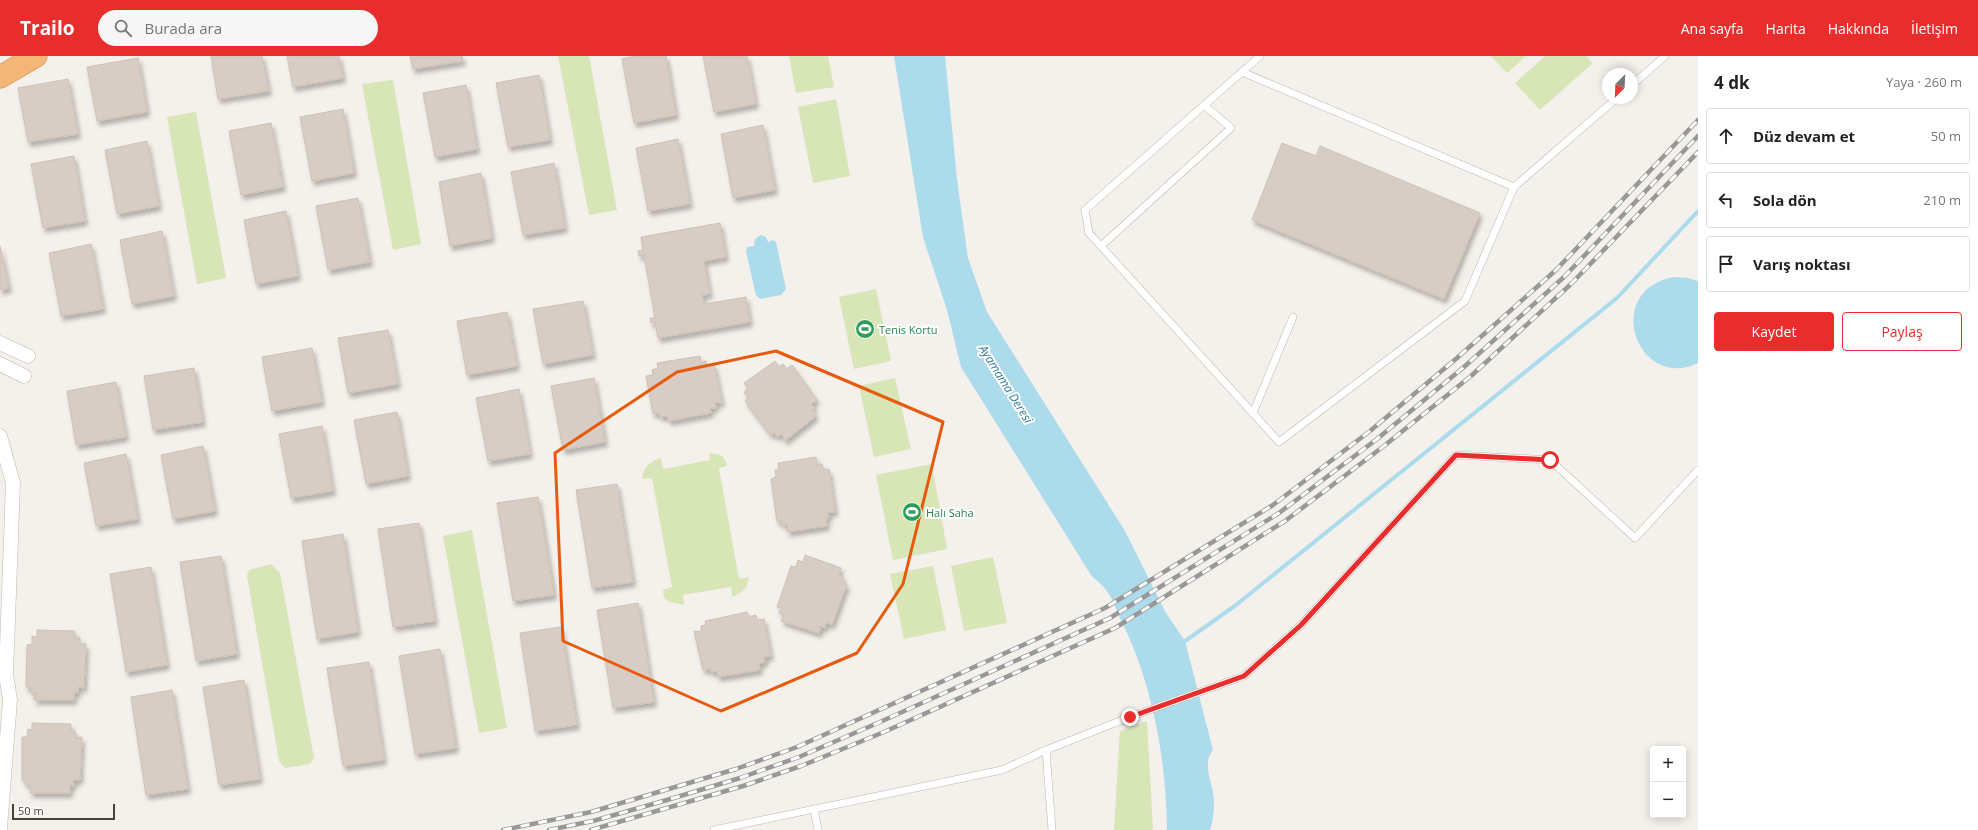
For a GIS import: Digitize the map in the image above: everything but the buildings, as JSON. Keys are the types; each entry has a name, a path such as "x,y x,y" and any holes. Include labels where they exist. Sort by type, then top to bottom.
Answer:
{"highway":[{"path":"0,77 36,56"}],"street":[{"path":"0,343 28,356"},
{"path":"0,364 24,376"},
{"path":"0,436 13,483 3,679 10,700 0,828"}],"lane":[{"path":"1260,56 1085,210 1089,233 1279,442 1465,301 1514,187 1610,104"},
{"path":"1638,80 1665,56"},
{"path":"1242,72 1514,187"},
{"path":"1102,246 1231,128 1204,105"},
{"path":"1253,413 1293,317"},
{"path":"714,830 1002,770 1046,750 1130,717 1244,676 1301,625 1456,455 1550,460 1635,538 1698,470"},
{"path":"1046,750 1052,830"},
{"path":"814,809 818,830"}],"highlighted area":[{"path":"776,351 943,422 903,584 857,653 721,711 563,641 555,453 677,372"}],"green space":[{"path":"558,56 589,56 617,210 589,215"},
{"path":"789,56 828,56 834,87 796,93"},
{"path":"1491,56 1526,56 1507,73"},
{"path":"1545,56 1586,56 1593,63 1540,110 1515,83"},
{"path":"393,80 421,244 393,250 362,84"},
{"path":"836,99 850,176 813,183 798,107"},
{"path":"196,112 226,278 197,284 167,117"},
{"name":"Tenis Kortu","path":"876,289 891,361 854,369 839,297"},
{"path":"895,378 911,449 874,457 859,386"},
{"path":"709,453 723,457 726,462 727,466 719,468 739,579 749,577 744,590 732,597 731,587 683,595 684,605 670,602 664,598 663,590 672,587 652,478 642,479 646,468 654,461 661,458 663,469 710,460"},
{"name":"Halı Saha","path":"932,464 947,549 893,560 876,475"},
{"path":"472,530 507,728 479,733 443,536"},
{"path":"993,557 1007,623 964,631 951,566"},
{"path":"271,564 280,573 314,758 310,764 285,768 279,761 247,576 249,570"},
{"path":"933,566 946,630 904,639 890,574"},
{"path":"1147,721 1153,830 1114,830 1120,731"}],"water":[{"name":"Ayamama Deresi","path":"894,56 945,56 957,179 968,258 987,312 1125,531 1166,613 1185,641 1213,750 1208,760 1209,776 1214,802 1210,830 1167,830 1164,776 1156,722 1142,670 1111,597 1091,575 961,367 947,310 923,237"},
{"path":"761,235 766,237 768,242 773,240 776,242 786,289 781,295 760,299 756,295 746,251 747,247 754,246 755,239"},
{"path":"1673,277 1688,278 1698,281 1698,363 1677,368 1659,364 1645,352 1636,336 1633,318 1638,301 1651,286"}],"waterway":[{"path":"1181,644 1236,605 1617,298 1698,211"}],"railway":[{"path":"503,830 591,812 736,769 797,747 1105,608 1273,505 1370,431 1457,358 1556,270 1698,120"},
{"path":"549,830 593,821 667,800 740,778 799,757 1110,618 1279,513 1377,439 1464,367 1564,277 1698,136"},
{"path":"591,830 743,786 801,766 884,732 1115,628 1285,521 1384,446 1471,376 1571,284 1698,152"}],"place":[{"name":"Tenis Kortu","path":"865,329"},
{"name":"Halı Saha","path":"912,512"}],"route":[{"path":"1130,717 1244,676 1301,625 1456,455 1550,460"}]}
